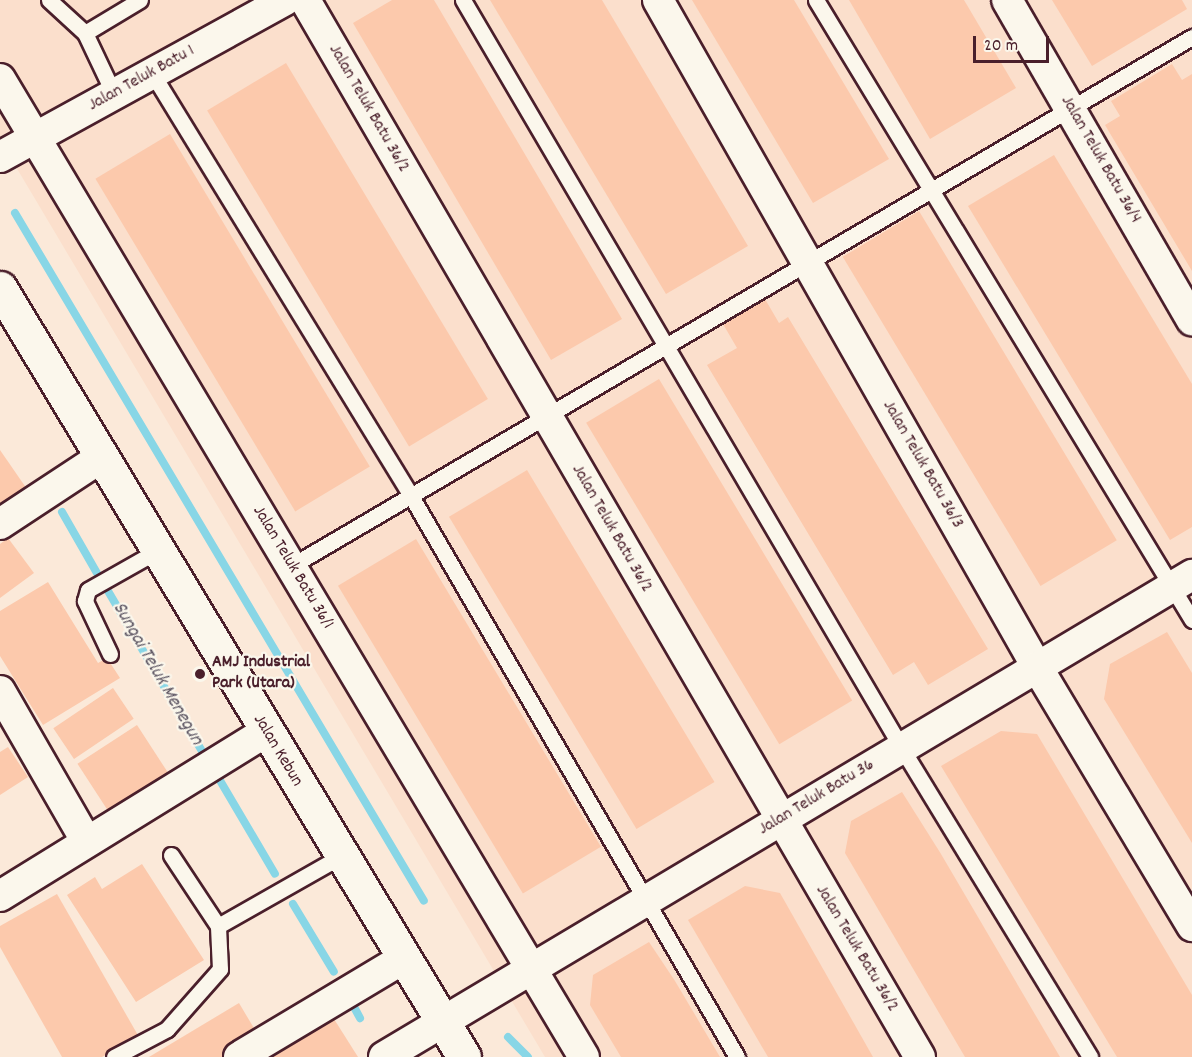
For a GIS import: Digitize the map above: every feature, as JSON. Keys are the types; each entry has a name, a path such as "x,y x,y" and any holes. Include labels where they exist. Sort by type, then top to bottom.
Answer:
{"main road":[{"name":"Jalan Kebun","path":"0,288 100,458 464,1057"}],"street":[{"name":"Jalan Teluk Batu 1","path":"0,157 285,0"},
{"name":"Jalan Teluk Batu 36/2","path":"305,0 780,820 920,1057"},
{"name":"Jalan Teluk Batu 36/3","path":"657,0 1037,667 1192,926"},
{"name":"Jalan Teluk Batu 36/4","path":"1007,0 1192,320"},
{"name":"Jalan Teluk Batu 36/1","path":"0,79 584,1057"},
{"path":"0,524 100,458"},
{"name":"Jalan Teluk Batu 36","path":"384,1057 441,1020 1182,581"},
{"path":"0,691 87,842"},
{"path":"0,896 266,732"},
{"path":"238,1057 403,959"}],"lane":[{"path":"49,0 85,33 114,94"},
{"path":"85,33 140,0"},
{"path":"463,0 901,747 1090,1057"},
{"path":"816,0 930,190 1182,581 1192,620"},
{"path":"291,566 1192,37"},
{"path":"152,73 411,496 737,1057"},
{"path":"110,654 85,601 88,590 157,551"},
{"path":"114,1057 167,1029 220,969 218,926 171,855"},
{"path":"218,926 341,856"}],"shaded area":[{"path":"0,0 1192,0 1192,1057 545,1057 0,140"}],"building":[{"path":"392,0 434,0 622,319 551,360 353,23"},
{"path":"490,0 602,0 748,246 666,294"},
{"path":"692,0 794,0 889,159 813,203"},
{"path":"849,0 964,0 1016,88 930,139"},
{"path":"1052,0 1182,0 1187,9 1092,66"},
{"path":"286,63 488,399 409,446 207,110"},
{"path":"1172,64 1182,80 1192,74 1192,271 1105,125 1120,116 1111,101"},
{"path":"170,134 370,467 295,511 95,179"},
{"path":"1054,155 1192,384 1192,527 1170,540 968,206"},
{"path":"919,211 1117,540 1040,586 843,257"},
{"path":"765,299 779,323 788,317 988,649 928,685 914,662 893,675 707,365 737,348 723,324"},
{"path":"659,379 852,700 779,744 586,423"},
{"path":"0,450 29,492 0,511"},
{"path":"527,470 714,782 636,829 449,517"},
{"path":"8,538 34,573 0,598 0,544"},
{"path":"416,539 601,847 523,894 338,586"},
{"path":"48,582 98,663 107,658 120,678 43,725 0,656 0,611"},
{"path":"1167,632 1192,673 1192,843 1104,699 1110,664"},
{"path":"113,688 134,719 74,759 53,728"},
{"path":"137,725 168,773 108,811 77,764"},
{"path":"1001,731 1037,734 1192,995 1192,1057 1117,1057 941,766"},
{"path":"8,747 28,777 0,795 0,752"},
{"path":"902,792 1060,1057 965,1057 845,853 851,821"},
{"path":"142,864 204,960 136,1002 67,895 95,877 102,889"},
{"path":"745,886 780,893 873,1057 768,1057 688,920"},
{"path":"57,894 139,1037 102,1057 62,1057 0,947 0,926"},
{"path":"649,942 720,1057 621,1057 590,1005 593,975"},
{"path":"239,1003 261,1040 232,1057 149,1057"},
{"path":"334,1019 358,1057 270,1057"}],"waterway":[{"path":"15,213 424,901"},
{"name":"Sungai Teluk Menegun","path":"62,512 97,573"},
{"name":"Sungai Teluk Menegun","path":"108,591 206,758"},
{"name":"Sungai Teluk Menegun","path":"215,772 275,874"},
{"name":"Sungai Teluk Menegun","path":"293,904 334,972"},
{"name":"Sungai Teluk Menegun","path":"353,1005 360,1018"},
{"path":"508,1037 528,1057"}],"place":[{"name":"AMJ Industrial Park (Utara)","path":"200,674"}]}
